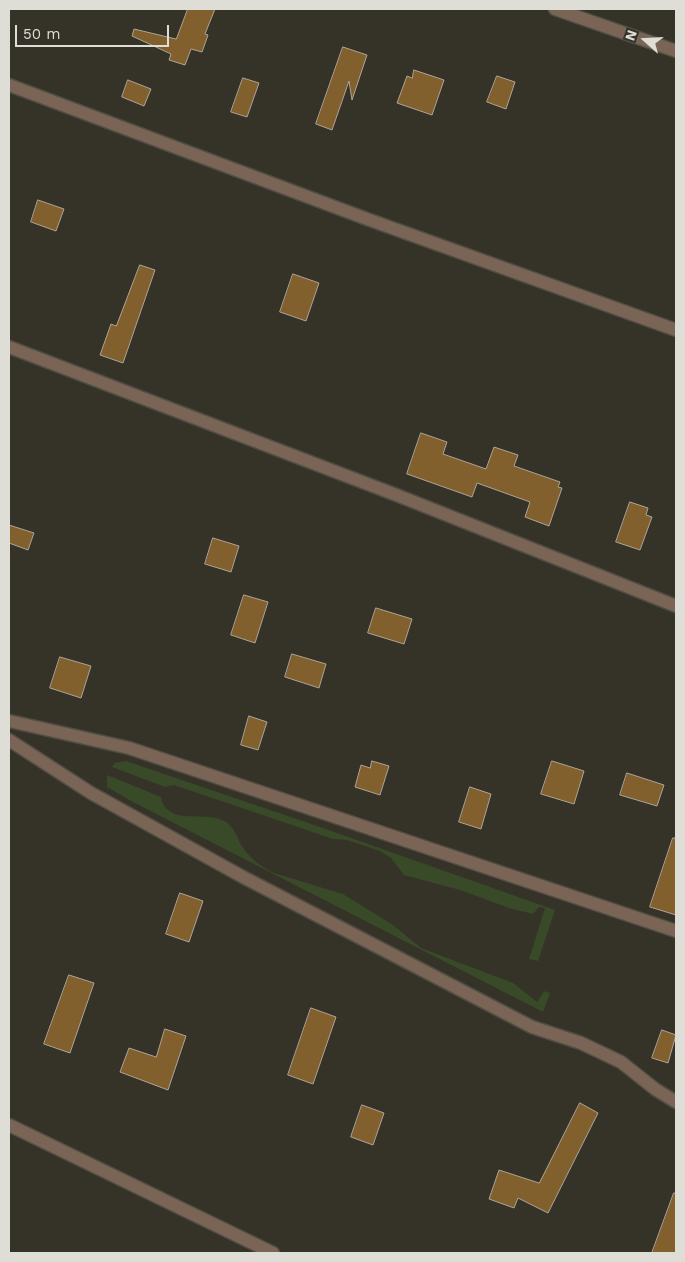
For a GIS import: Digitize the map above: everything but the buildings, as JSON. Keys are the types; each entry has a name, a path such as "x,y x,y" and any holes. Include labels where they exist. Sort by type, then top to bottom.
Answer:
{"street":[{"path":"555,9 676,51"},
{"path":"9,85 357,216 676,330"},
{"path":"9,347 389,492 676,606"},
{"path":"9,722 129,748 676,930"},
{"path":"9,740 91,793 243,877 532,1027 580,1043 621,1062 654,1089 676,1102"},
{"path":"9,1125 273,1253"}],"green space":[{"path":"126,761 555,910 538,961 529,959 545,908 539,907 533,914 509,908 460,890 404,875 391,858 380,851 347,840 333,839 174,785 165,787 112,767 115,763"},
{"path":"107,775 161,797 165,806 171,812 178,815 216,818 224,821 234,830 247,853 266,869 343,894 393,925 421,948 513,983 537,1002 544,991 550,993 543,1012 133,802 107,787"}]}
